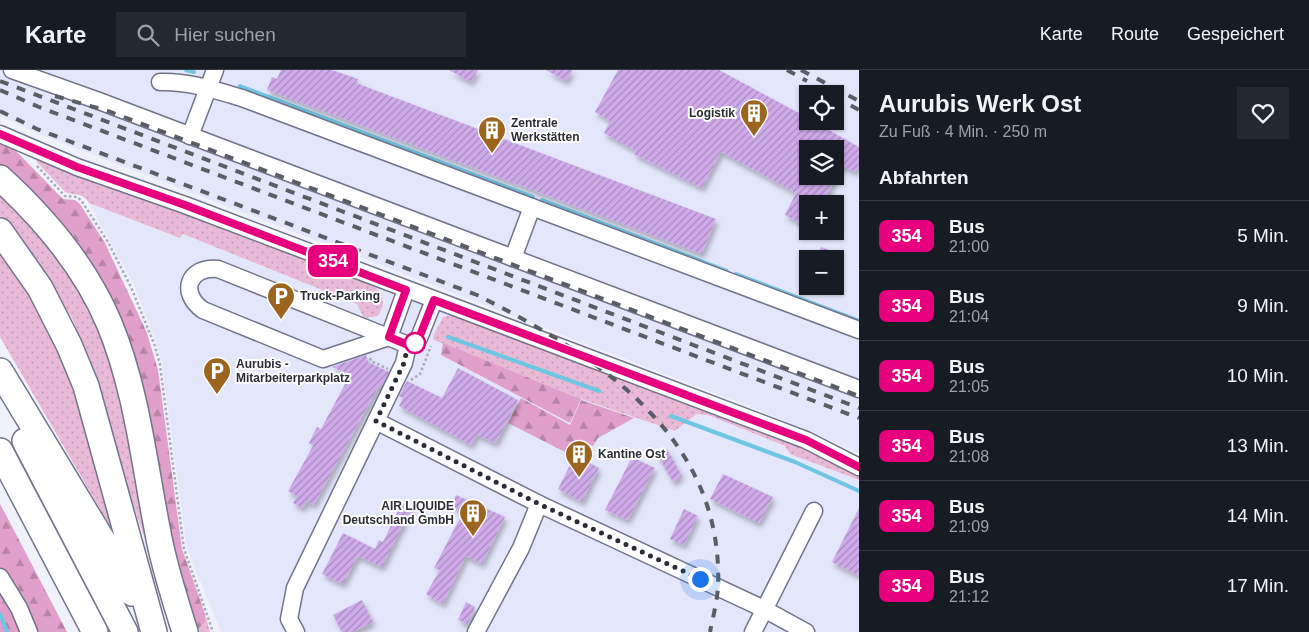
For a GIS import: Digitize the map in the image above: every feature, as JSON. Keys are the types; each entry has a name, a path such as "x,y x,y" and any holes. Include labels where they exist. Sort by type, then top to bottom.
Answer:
{"highway":[{"path":"0,178 30,206 76,263 92,289 119,350 136,411 164,563 183,632"},
{"path":"0,231 40,288 70,346 86,386 154,632"},
{"path":"0,371 106,546 154,632"},
{"path":"0,392 125,632"},
{"path":"0,450 95,632"},
{"path":"108,466 135,537 183,632"}],"street":[{"path":"12,70 859,389"},
{"path":"190,136 215,70"},
{"path":"160,82 174,82 208,88 242,98 859,330"},
{"path":"1,135 77,167 185,205 806,440 859,467"},
{"path":"513,258 532,206"},
{"path":"389,337 323,358 199,307 194,304 190,294 190,286 193,277 199,271 208,268 218,269 389,337 408,345"},
{"path":"389,337 406,290"},
{"path":"296,632 289,619 296,588 404,363 408,345 419,338 434,300"},
{"path":"376,421 539,504 764,609 806,632"},
{"path":"476,632 521,548 539,504"},
{"path":"753,632 814,511"},
{"path":"0,577 19,608 30,632"}],"path":[{"path":"35,164 65,196 77,197 81,200 108,242 148,326 160,365 184,549 213,632"}],"shaded area":[{"path":"0,70 859,70 859,454 810,431 730,399 44,136 0,116"},
{"path":"37,159 372,284 382,294 383,306 378,316 364,318 357,304 183,234 180,238 89,203 84,197 65,192 36,161"},
{"path":"0,194 34,222 81,281 121,379 149,551 122,472 101,390 73,320 26,247 0,216"},
{"path":"89,203 180,238 183,234 366,282 453,315 441,355 570,423 581,399 675,431 698,414 708,415 785,446 790,454 859,480 859,632 221,632 187,548 162,364 157,344 134,285"},
{"path":"0,251 49,320 97,463 117,538 0,337"},
{"path":"453,315 800,447 859,474 859,480 790,454 785,446 708,415 697,414 675,431 581,399 434,340 433,336 443,317"},
{"path":"205,614 210,632 195,632 194,628 205,622"}],"green space":[{"path":"0,143 14,149 63,199 75,200 80,204 105,243 147,333 158,370 182,549 205,614 205,622 199,628 194,628 181,589 119,319 92,264 37,197 0,164"},
{"path":"443,343 581,399 570,423 441,355"},
{"path":"521,398 570,425 581,400 634,418 598,438 593,446 583,442 571,455 508,423"},
{"path":"0,504 67,632 39,632 24,617 24,632 0,632"}],"building":[{"name":"Zentrale Werkstätten","path":"281,70 332,70 358,79 356,83 716,219 702,254 267,90 272,77 277,79"},
{"path":"449,70 478,70 471,82"},
{"path":"546,70 573,70 566,81"},
{"path":"618,70 719,70 799,113 799,130 829,130 859,147 859,165 855,172 844,166 844,140 799,140 799,185 832,185 827,195 799,195 799,222 785,215 796,193 721,152 702,188 634,154 636,151 604,133 610,121 595,112"},
{"path":"366,355 368,362 389,372 381,387 379,386 314,505 307,501 303,508 293,503 297,496 288,491 313,446 309,443 317,427 321,429 350,375 332,367"},
{"path":"458,368 518,400 496,443 477,435 471,445 399,406 403,398 399,396 407,381 442,398"},
{"path":"667,449 682,476 673,482 657,454"},
{"name":"Kantine Ost","path":"575,455 599,468 582,502 558,489"},
{"path":"632,457 655,468 628,520 605,510"},
{"path":"723,474 773,497 759,523 710,499"},
{"name":"AIR LIQUIDE Deutschland GmbH","path":"456,495 505,517 482,564 466,556 443,604 426,594 440,570 434,568 463,512 451,506"},
{"path":"402,503 412,507 382,567 358,556 343,584 322,574 343,533 375,549 379,540 383,542"},
{"path":"859,508 859,576 832,562"},
{"path":"684,509 698,516 684,545 670,539"},
{"path":"362,600 373,622 353,632 342,632 333,615"},
{"path":"466,602 475,607 468,624 458,620"}],"waterway":[{"path":"186,70 194,72"},
{"path":"240,86 533,197"},
{"path":"542,200 727,271"},
{"path":"736,274 859,321"},
{"path":"448,337 599,391"},
{"path":"671,416 795,462 859,491"},
{"path":"0,614 7,632"}],"railway":[{"path":"787,70 807,81"},
{"path":"801,70 859,101"},
{"path":"0,81 859,408"},
{"path":"0,90 39,107 859,418"},
{"path":"55,96 108,111 859,396"},
{"path":"844,102 859,110"},
{"path":"0,111 37,129 477,295 566,345 607,374 644,406 676,444 700,486 714,533 718,587 710,632"}],"bus line":[{"name":"354","path":"0,134 77,167 185,205 406,290 389,337 408,345 414,344 419,338 434,300 806,440 859,467"}],"place":[{"name":"Logistik","path":"754,137"},
{"name":"Zentrale Werkstätten","path":"492,154"},
{"name":"Truck-Parking","path":"281,320"},
{"name":"Aurubis - Mitarbeiterparkplatz","path":"217,395"},
{"name":"Kantine Ost","path":"579,478"},
{"name":"AIR LIQUIDE Deutschland GmbH","path":"473,537"}],"route":[{"path":"415,343 408,345 404,363 376,421 539,504 700,579"}]}
